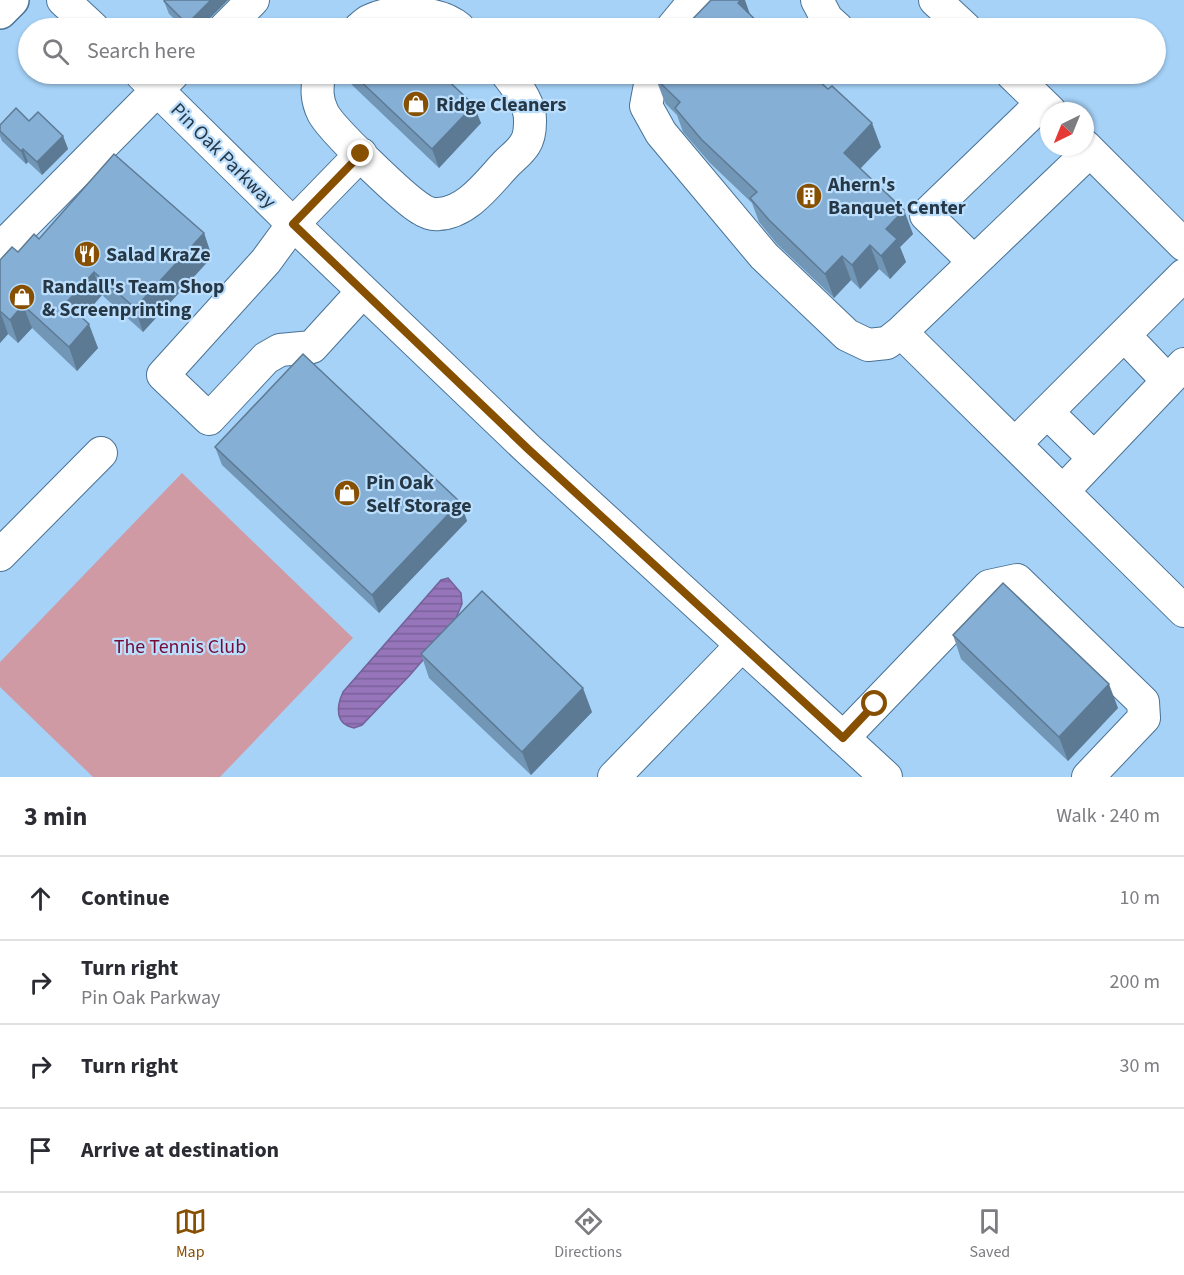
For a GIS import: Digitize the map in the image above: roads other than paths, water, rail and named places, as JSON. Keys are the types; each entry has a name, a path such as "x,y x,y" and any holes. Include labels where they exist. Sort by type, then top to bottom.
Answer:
{"main road":[{"path":"0,12 12,0"}],"street":[{"path":"63,0 82,18"},
{"path":"235,18 253,0"},
{"path":"680,18 695,0"},
{"path":"817,0 826,18"},
{"path":"935,0 954,18"},
{"path":"375,15 410,13 437,18"},
{"path":"0,249 152,84"},
{"name":"Pin Oak Parkway","path":"162,84 293,224 528,449 886,777"},
{"path":"318,84 316,94 324,116 409,201 422,211 436,215 465,205 525,145 531,119 528,108 514,84"},
{"path":"649,84 646,106 661,133 764,256 847,335 868,345 887,343 901,332 1080,156"},
{"path":"1022,84 1041,102"},
{"path":"974,262 926,215 1040,112"},
{"path":"361,154 293,224 267,261 163,375 209,419 266,358 280,350 312,347 363,291"},
{"path":"1094,156 1183,242"},
{"path":"1015,444 1184,275"},
{"path":"901,332 1184,611"},
{"path":"1063,491 1176,372 1124,335"},
{"path":"1047,411 1094,458"},
{"path":"0,555 101,453"},
{"path":"843,738 989,586 1017,580 1143,702 1144,718 1088,777"},
{"path":"615,777 742,645"}],"place":[{"name":"Ridge Cleaners","path":"416,104"},
{"name":"Ahern's Banquet Center","path":"809,196"},
{"name":"Salad KraZe","path":"87,254"},
{"name":"Randall's Team Shop & Screenprinting","path":"22,297"},
{"name":"Pin Oak Self Storage","path":"347,493"}],"park label":[{"name":"The Tennis Club","path":"180,646"}]}
